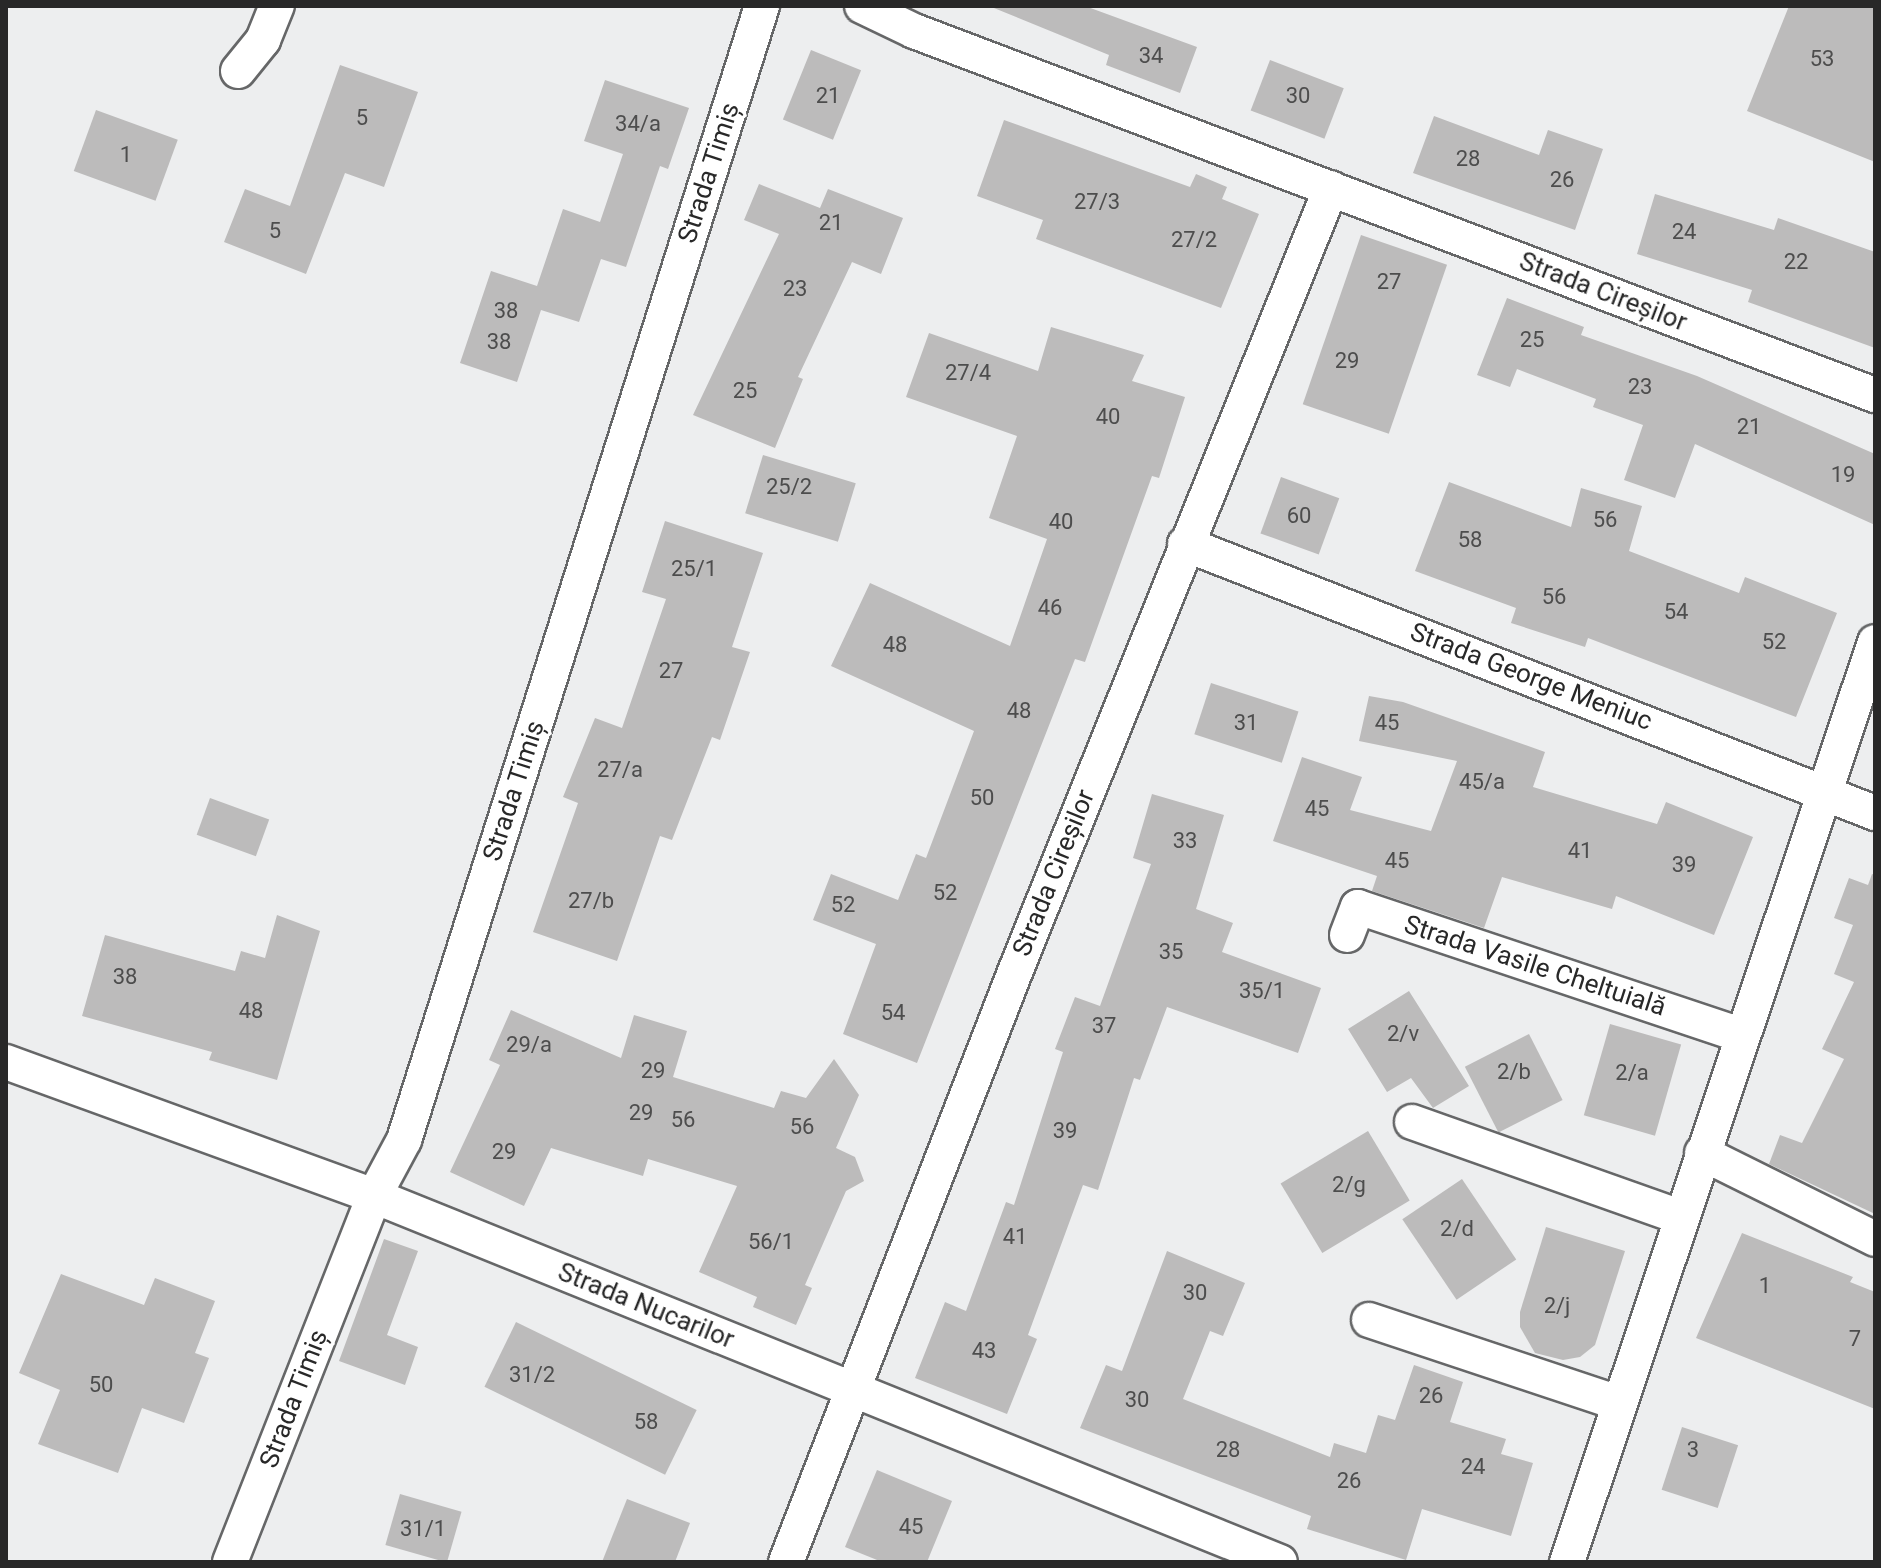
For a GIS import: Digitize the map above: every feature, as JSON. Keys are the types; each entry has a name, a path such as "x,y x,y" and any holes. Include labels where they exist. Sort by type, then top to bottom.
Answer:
{"street":[{"path":"238,71 263,40 277,6"},
{"name":"Strada Timiș","path":"230,1562 374,1196 404,1140 762,6"},
{"name":"Strada Cireșilor","path":"862,6 914,31 1875,395"},
{"name":"Strada Cireșilor","path":"786,1562 1185,544 1331,188"},
{"name":"Strada George Meniuc","path":"1185,544 1822,789 1875,813"},
{"path":"1567,1562 1822,789 1875,642"},
{"name":"Strada Vasile Cheltuială","path":"1347,935 1358,907 1741,1035"},
{"name":"Strada Nucarilor","path":"6,1062 374,1196 1266,1559"},
{"path":"1412,1122 1680,1217"},
{"path":"1702,1153 1875,1239"},
{"path":"1369,1320 1619,1403"}],"building":[{"path":"989,6 1085,6 1197,47 1180,93 1106,65 1109,55"},
{"path":"1789,6 1875,6 1875,162 1747,111"},
{"path":"811,50 861,70 833,140 783,120"},
{"path":"1270,60 1344,88 1324,139 1251,110"},
{"path":"340,65 418,92 384,187 345,173 306,274 224,242 245,189 290,206"},
{"path":"605,80 689,108 668,169 660,166 626,267 601,259 579,322 541,310 517,382 460,363 491,271 537,286 563,209 600,222 623,154 584,141"},
{"path":"96,110 178,140 156,201 74,171"},
{"path":"1434,116 1539,155 1548,130 1603,149 1575,230 1413,173"},
{"path":"1004,120 1190,187 1196,174 1227,187 1222,199 1259,214 1221,308 1036,239 1043,220 977,196"},
{"path":"759,184 820,208 828,189 903,218 881,274 852,262 798,377 803,379 775,448 693,415 779,234 744,220"},
{"path":"1655,194 1774,230 1778,218 1875,252 1875,348 1748,302 1752,290 1637,254"},
{"path":"1361,235 1447,265 1389,434 1303,404"},
{"path":"1507,298 1584,327 1581,335 1697,376 1875,454 1875,525 1695,444 1675,498 1624,480 1643,425 1593,407 1596,399 1517,369 1510,387 1477,375"},
{"path":"1051,327 1144,355 1132,381 1185,397 1159,478 1152,476 1085,662 1075,659 917,1063 843,1034 876,944 813,920 831,874 898,900 916,854 926,858 974,731 831,666 870,583 1010,646 1047,539 989,518 1017,436 906,397 929,333 1038,371"},
{"path":"763,455 856,483 838,542 745,513"},
{"path":"1281,477 1339,498 1319,555 1260,533"},
{"path":"1449,482 1571,527 1581,488 1642,506 1629,551 1739,593 1745,577 1837,613 1796,717 1588,638 1585,647 1511,623 1516,608 1415,571"},
{"path":"665,521 763,553 732,647 750,652 720,740 712,737 672,840 660,836 617,961 533,932 578,803 563,797 595,718 622,728 666,599 642,592"},
{"path":"1211,683 1298,711 1282,763 1194,734"},
{"path":"1369,696 1403,702 1545,752 1533,787 1657,824 1666,802 1753,837 1714,935 1616,896 1612,909 1502,877 1484,928 1372,891 1377,876 1273,841 1302,757 1362,777 1350,810 1431,831 1457,761 1359,741"},
{"path":"1152,794 1224,815 1196,909 1233,923 1222,952 1321,988 1298,1053 1167,1007 1140,1080 1134,1078 1098,1190 1083,1185 1028,1335 1037,1339 1007,1414 915,1378 945,1302 966,1311 1006,1202 1014,1205 1063,1052 1055,1049 1075,997 1100,1006 1151,864 1133,858"},
{"path":"210,798 269,820 256,856 197,835"},
{"path":"1872,874 1875,875 1875,1214 1769,1164 1780,1135 1802,1143 1844,1059 1822,1049 1854,982 1834,974 1853,925 1834,918 1849,878 1868,885"},
{"path":"277,915 320,931 277,1080 209,1060 212,1052 82,1016 105,935 235,971 241,951 265,958"},
{"path":"1409,991 1469,1086 1433,1108 1411,1078 1387,1092 1348,1029"},
{"path":"511,1010 621,1058 634,1015 687,1031 673,1077 774,1108 781,1091 806,1098 834,1059 859,1095 836,1148 855,1157 864,1181 846,1191 805,1285 812,1288 796,1325 753,1307 757,1297 699,1272 737,1186 648,1159 643,1176 551,1148 524,1206 450,1172 500,1065 489,1060"},
{"path":"1610,1024 1681,1044 1655,1136 1584,1115"},
{"path":"1529,1034 1563,1100 1498,1133 1465,1067"},
{"path":"1368,1131 1410,1200 1322,1253 1281,1184"},
{"path":"1462,1179 1516,1259 1457,1300 1402,1219"},
{"path":"1546,1227 1625,1251 1595,1345 1580,1357 1563,1360 1535,1353 1520,1327 1520,1312"},
{"path":"1742,1233 1853,1277 1850,1282 1875,1292 1875,1409 1696,1338"},
{"path":"384,1239 418,1251 387,1335 418,1347 405,1385 339,1361"},
{"path":"1167,1251 1245,1283 1223,1336 1210,1331 1183,1399 1330,1457 1334,1443 1366,1453 1378,1415 1395,1420 1414,1365 1463,1382 1450,1422 1506,1439 1501,1454 1533,1463 1511,1536 1422,1509 1406,1560 1307,1529 1311,1516 1080,1428 1106,1365 1122,1371"},
{"path":"61,1274 144,1305 155,1278 215,1301 195,1353 209,1358 184,1423 142,1408 118,1473 38,1444 60,1390 19,1373"},
{"path":"516,1322 697,1410 665,1475 484,1387"},
{"path":"1682,1427 1738,1445 1718,1508 1662,1490"},
{"path":"877,1470 952,1501 927,1562 882,1562 845,1547"},
{"path":"400,1494 462,1512 447,1562 385,1545"},
{"path":"627,1499 690,1523 675,1562 602,1562"}]}
